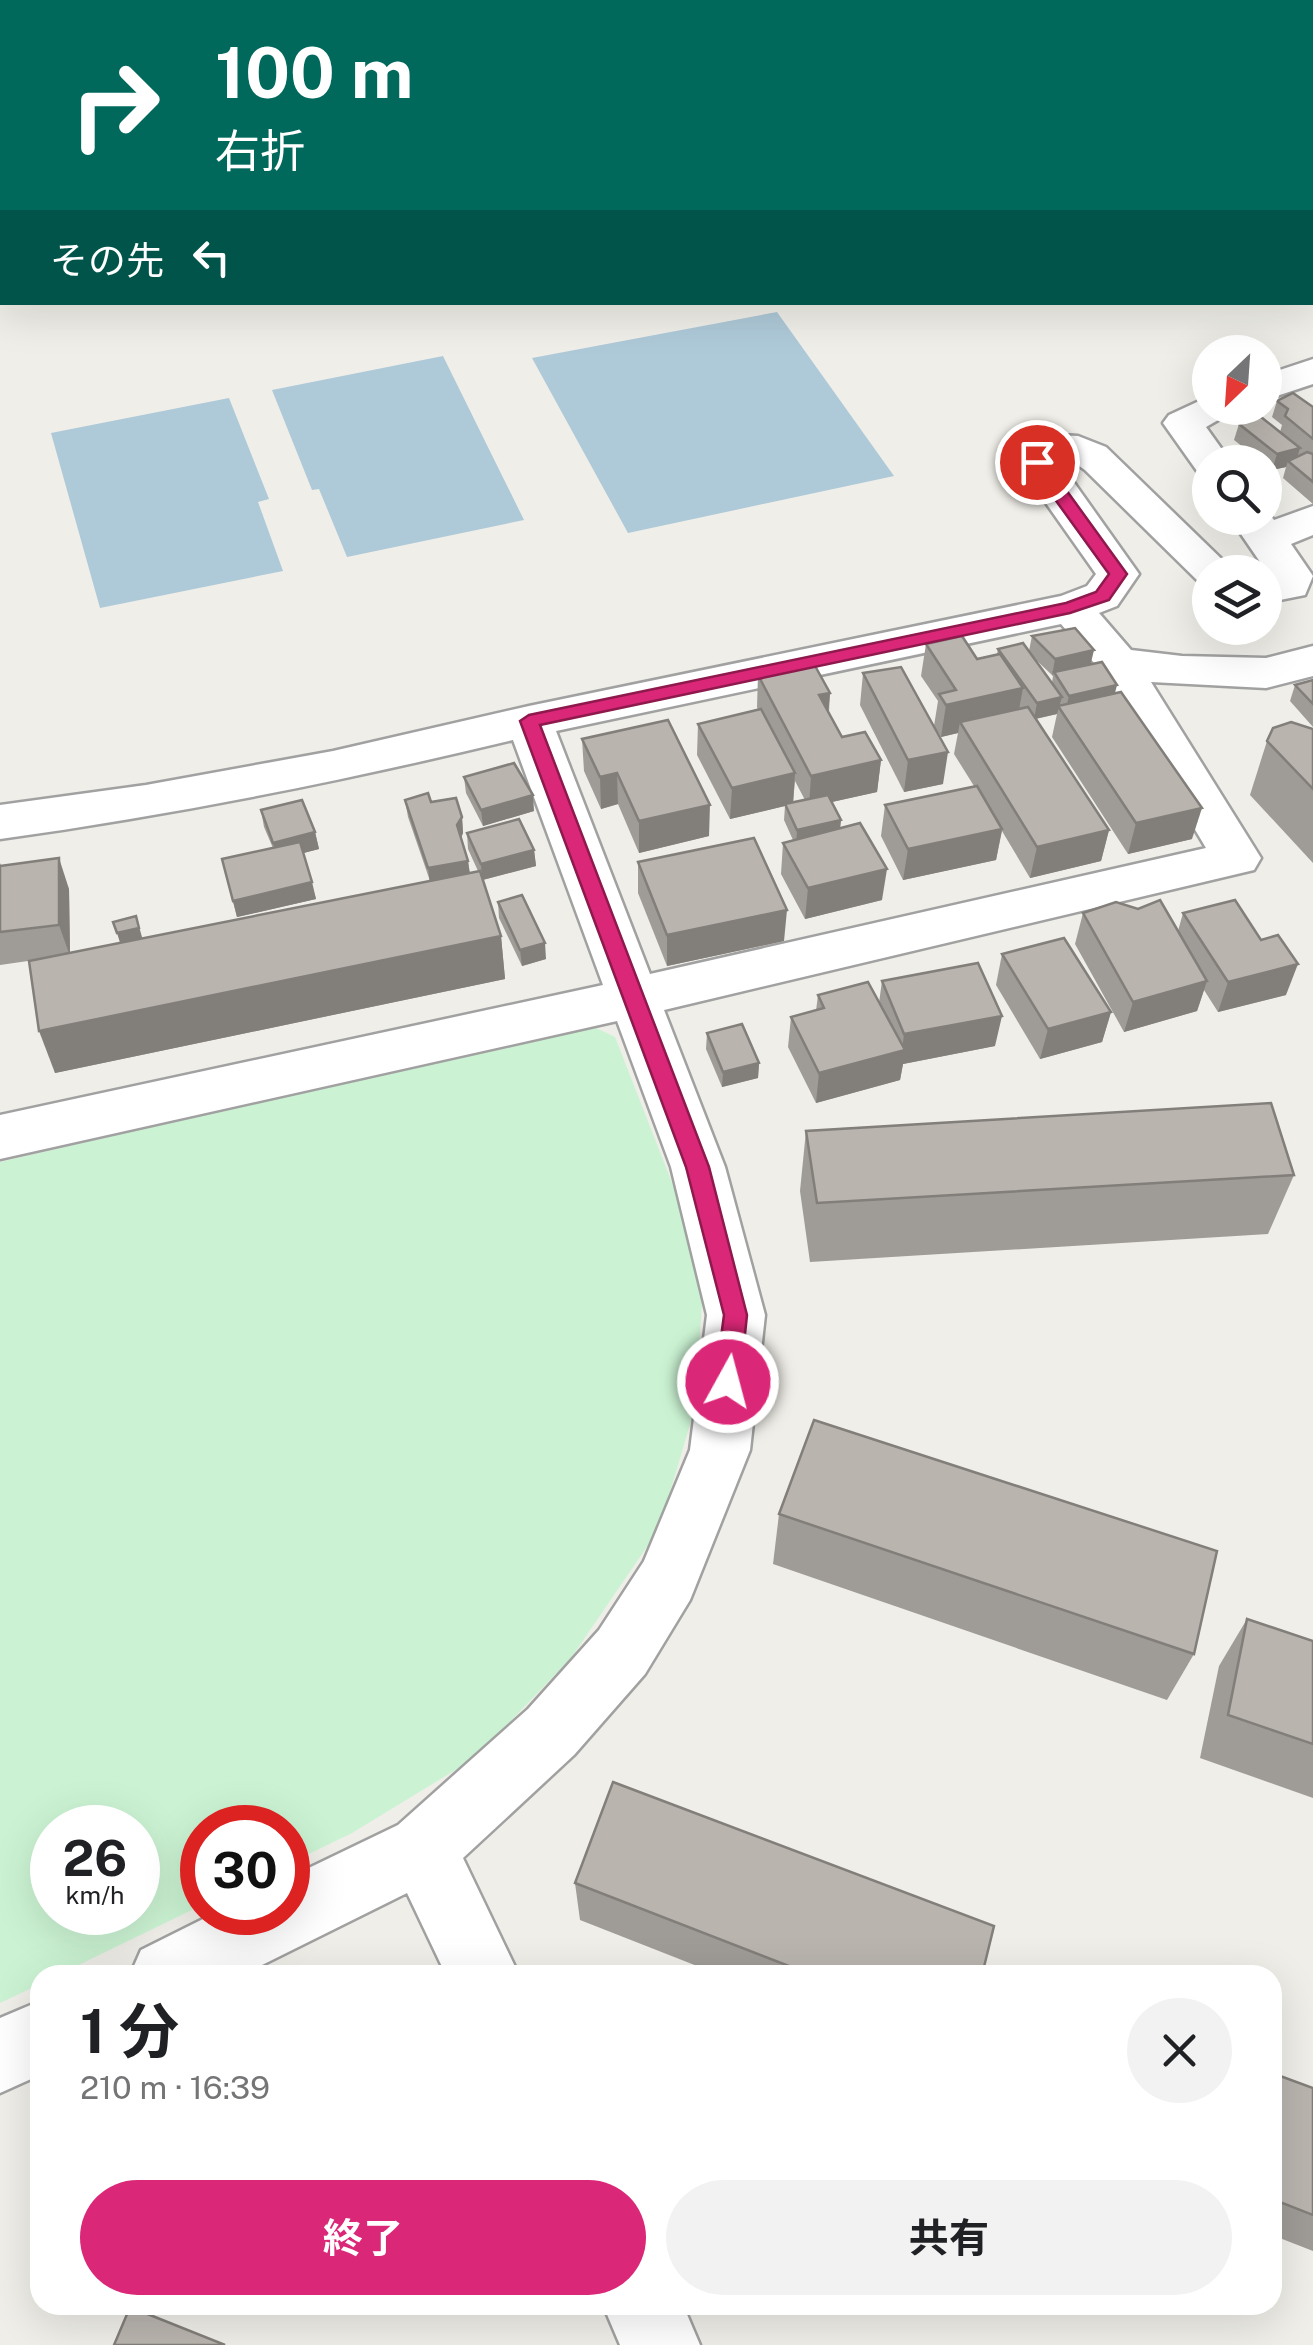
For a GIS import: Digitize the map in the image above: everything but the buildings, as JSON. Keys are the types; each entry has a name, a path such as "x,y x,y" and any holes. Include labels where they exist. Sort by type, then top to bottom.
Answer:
{"street":[{"path":"1282,382 1313,371"},
{"path":"1192,419 1183,424 1198,445"},
{"path":"0,822 146,802 296,774 1070,608 1102,596 1118,574 1037,462 1041,452 1066,444 1084,448 1099,460 1197,555"},
{"path":"1282,524 1313,519"},
{"path":"1282,562 1292,577 1290,586 1282,587"},
{"path":"0,1136 632,998 1237,858 1118,663 1070,608"},
{"path":"1118,663 1266,673 1313,661"},
{"path":"186,1965 422,1849 551,1732 622,1652 668,1580 720,1450 736,1315 698,1167 529,721"},
{"path":"422,1849 478,1965"},
{"path":"0,2056 30,2041"},
{"path":"647,2315 661,2345"}],"green space":[{"path":"590,1025 615,1037 676,1193 703,1290 694,1411 659,1529 571,1658 475,1758 352,1833 310,1853 310,1805 180,1805 180,1916 160,1925 160,1805 30,1805 30,1935 140,1935 79,1965 30,1965 30,1989 0,2003 0,1162"}],"water":[{"path":"777,312 894,476 628,533 532,358"},
{"path":"443,356 524,520 347,557 319,489 312,490 272,390"},
{"path":"229,398 269,499 258,502 283,571 100,608 51,433"}],"route":[{"path":"728,1382 736,1315 698,1167 529,721 1070,608 1102,596 1118,574 1037,462"}]}
